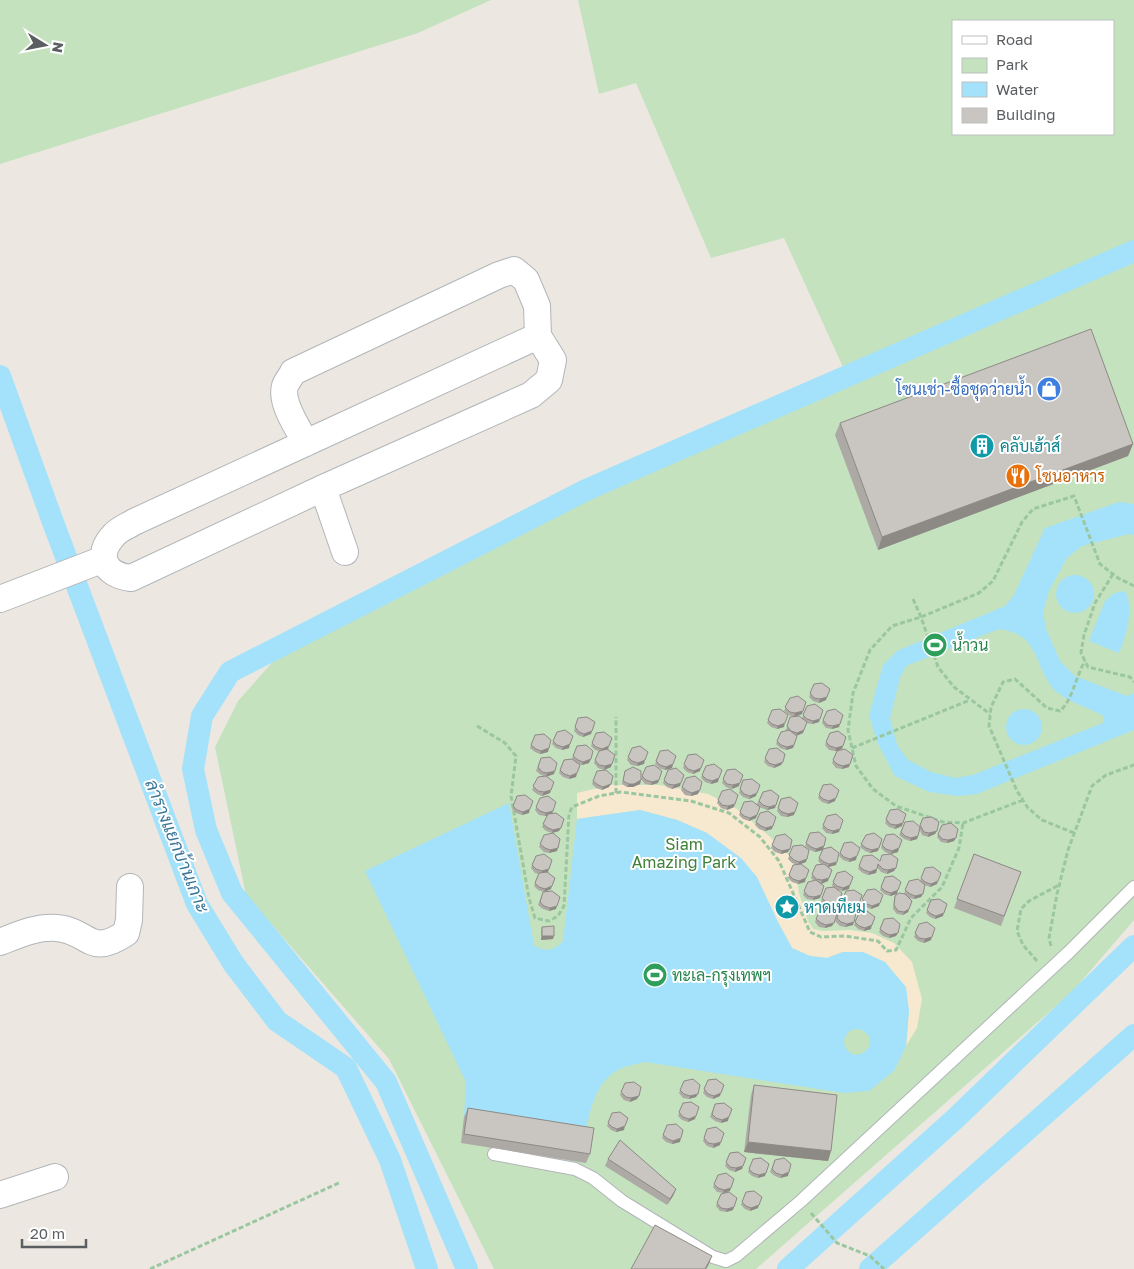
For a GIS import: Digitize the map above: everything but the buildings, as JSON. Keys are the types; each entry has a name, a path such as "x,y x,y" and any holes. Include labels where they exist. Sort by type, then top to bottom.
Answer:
{"street":[{"path":"95,562 120,577 131,578 323,488 531,395 549,380 553,360 538,336 537,306 526,280 514,270 499,275 294,372 285,386 284,397 290,414 306,443"},
{"path":"0,599 95,562 115,534 134,522 538,336"},
{"path":"323,488 346,552"},
{"path":"0,942 34,929 56,928 67,930 90,941 102,944 116,940 126,933 129,920 130,887"},
{"path":"0,1195 56,1177"}],"lane":[{"path":"494,1154 575,1169 593,1178 622,1201 713,1257 726,1260 736,1256 802,1201 1052,969 1134,887"}],"path":[{"path":"1023,800 963,823 943,822 896,806 873,789 856,766 848,730 853,693 870,650 892,626 979,593 993,581 1022,522 1033,509 1074,496 1100,564 1134,586"},
{"path":"1113,574 1095,603 1084,635 1081,653 1088,666 1130,677 1134,682"},
{"path":"913,599 922,616 938,667 954,687 990,714"},
{"path":"1074,833 1042,820 1028,808 1017,791 989,726 991,707 1003,682 1015,678 1047,708 1060,711 1066,706 1078,673 1085,661"},
{"path":"852,748 971,700"},
{"path":"616,717 616,793"},
{"path":"477,726 505,743 516,756 511,796 529,898 536,918 548,921 558,916 564,906 569,814 572,808 599,796 616,793 645,794 691,801 729,813 760,838 778,861 810,932 821,937 845,936 878,942 887,952 896,950 911,918 942,887 959,848 963,823"},
{"path":"1052,969 1049,938 1059,884 1074,833 1092,786 1106,775 1134,765"},
{"path":"1052,969 1023,945 1018,931 1021,909 1029,901 1059,884"},
{"path":"150,1269 341,1182"},
{"path":"808,1209 837,1243 870,1256 883,1268"}],"green space":[{"path":"0,0 491,0 418,33 0,164"},
{"name":"Siam Amazing Park","path":"578,0 1134,0 1134,920 1072,992 756,1269 494,1269 389,1059 246,895 215,747 238,701 276,658 843,367 784,238 711,258 636,83 599,94"}],"sand":[{"name":"หาดเทียม","path":"611,785 659,785 708,794 737,809 793,859 799,893 808,921 813,929 823,931 850,930 872,933 894,943 912,962 922,999 917,1028 906,1046 909,1010 843,952 827,958 810,956 792,948 779,924 707,833 677,820 640,810 577,819 577,793"}],"water":[{"name":"น้ำวน","path":"1119,502 1134,504 1134,535 1129,534 1082,546 1067,558 1049,591 1043,612 1046,629 1060,661 1075,676 1127,696 1134,693 1134,730 977,794 958,796 929,792 895,776 878,744 869,715 883,665 897,651 1005,606 1014,595 1045,528","holes":["999,629 1012,632 1028,642 1051,686 1067,699 1102,715 1103,723 973,775 955,778 931,772 908,760 897,745 890,718 900,678 906,666"]},
{"path":"1075,575 1089,580 1094,594 1089,608 1075,613 1061,608 1056,594 1061,580"},
{"path":"1125,591 1128,597 1129,613 1125,638 1119,653 1089,641 1105,601 1114,593"},
{"path":"1024,709 1037,714 1042,727 1037,740 1024,745 1011,740 1006,727 1011,714"},
{"name":"ทะเล-กรุงเทพฯ","path":"509,803 534,946 550,950 563,941 577,819 640,810 677,820 707,833 741,858 757,877 792,948 810,956 827,958 843,952 863,952 885,962 906,987 909,1010 906,1046 894,1071 869,1091 844,1093 645,1062 622,1068 606,1080 595,1097 585,1136 464,1117 466,1082 365,871","holes":["853,1029 862,1030 869,1036 870,1044 865,1052 854,1055 845,1046 846,1035"]}],"waterway":[{"path":"467,1269 386,1082 232,893 206,830 193,769 202,716 230,672 586,490 1134,251"},
{"name":"ลำรางแยกบ้านเกาะ","path":"0,376 197,904 233,963 277,1021 346,1068 390,1160 427,1269"},
{"path":"788,1269 956,1118 1134,946"},
{"path":"870,1269 1134,1035"}],"place":[{"name":"โซนเช่า-ซื้อชุดว่ายน้ำ","path":"1049,389"},
{"name":"คลับเฮ้าส์","path":"982,446"},
{"name":"โซนอาหาร","path":"1018,476"},
{"name":"น้ำวน","path":"935,645"},
{"name":"หาดเทียม","path":"787,907"},
{"name":"ทะเล-กรุงเทพฯ","path":"655,975"}]}
